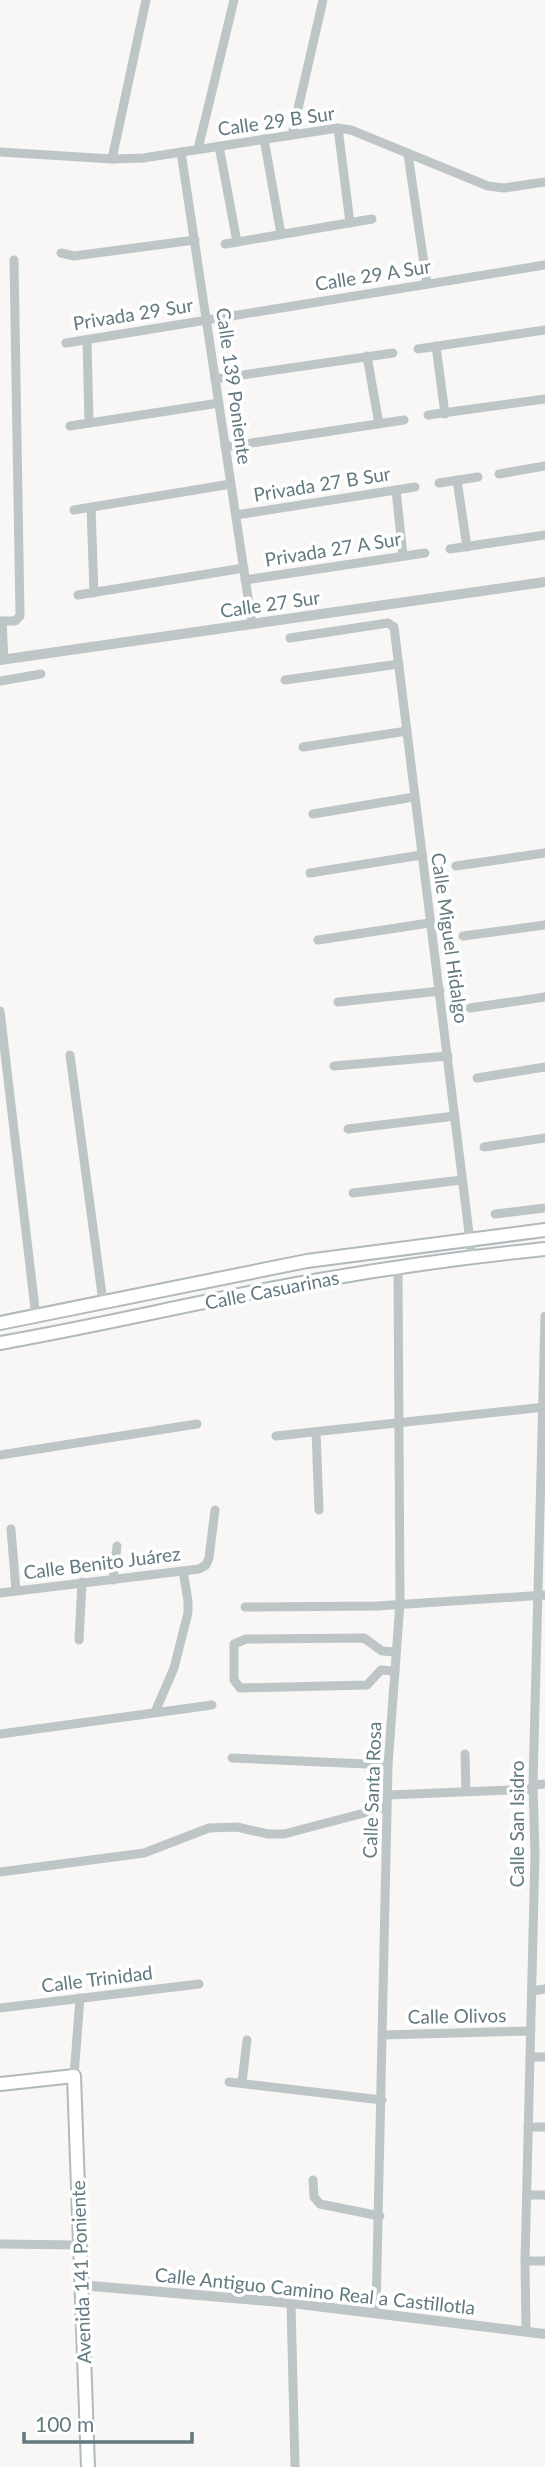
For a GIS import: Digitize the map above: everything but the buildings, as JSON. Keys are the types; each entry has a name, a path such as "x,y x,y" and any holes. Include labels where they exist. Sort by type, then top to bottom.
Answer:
{"main road":[{"name":"Calle Casuarinas","path":"0,1323 307,1262 545,1230"},
{"name":"Calle Casuarinas","path":"0,1343 92,1327 306,1282 545,1249"},
{"path":"0,2084 74,2076"},
{"name":"Avenida 141 Poniente","path":"74,2076 88,2467"}],"street":[{"path":"112,159 146,0"},
{"path":"198,149 234,0"},
{"path":"292,135 323,0"},
{"path":"338,128 349,223"},
{"name":"Calle 29 B Sur","path":"0,152 112,159 181,152 338,128 351,130 488,186 504,188 545,182"},
{"path":"264,139 281,234"},
{"path":"219,146 237,242"},
{"name":"Calle 139 Poniente","path":"181,152 252,624"},
{"path":"408,154 427,284"},
{"path":"225,244 372,219"},
{"path":"61,253 74,256 195,240"},
{"path":"2,660 1,621 15,621 20,616 14,260"},
{"name":"Calle 29 A Sur","path":"207,320 545,265"},
{"name":"Privada 29 Sur","path":"66,343 207,320"},
{"path":"418,349 545,330"},
{"path":"87,340 89,423"},
{"path":"436,346 445,414"},
{"path":"215,379 393,353"},
{"path":"367,356 380,424"},
{"path":"428,415 545,400"},
{"path":"70,426 219,403"},
{"path":"225,447 404,420"},
{"path":"499,474 545,467"},
{"path":"439,483 478,477"},
{"path":"457,480 467,547"},
{"name":"Privada 27 B Sur","path":"74,510 231,484"},
{"name":"Privada 27 B Sur","path":"236,515 415,487"},
{"path":"396,490 403,556"},
{"path":"91,507 94,593"},
{"path":"450,550 545,535"},
{"name":"Privada 27 A Sur","path":"245,580 425,553"},
{"name":"Privada 27 A Sur","path":"78,595 244,568"},
{"name":"Calle 27 Sur","path":"2,660 545,582"},
{"name":"Calle Miguel Hidalgo","path":"290,638 392,624 472,1257"},
{"path":"285,680 399,664"},
{"path":"0,681 41,674"},
{"path":"303,747 407,731"},
{"path":"313,814 414,797"},
{"path":"456,866 545,853"},
{"path":"310,873 421,855"},
{"path":"318,940 429,923"},
{"path":"463,936 545,925"},
{"path":"338,1002 440,991"},
{"path":"470,1008 545,997"},
{"path":"0,1011 36,1317"},
{"path":"69,1055 103,1302"},
{"path":"334,1066 448,1056"},
{"path":"477,1078 545,1068"},
{"path":"348,1129 455,1116"},
{"path":"484,1147 545,1138"},
{"path":"353,1193 462,1180"},
{"path":"495,1214 545,1208"},
{"name":"Calle Santa Rosa","path":"376,2312 388,1765 400,1603 397,1269"},
{"name":"Calle San Isidro","path":"526,2331 525,2261 534,1920 540,1853 533,1787 542,1595 545,1316"},
{"path":"276,1436 544,1408"},
{"path":"0,1455 197,1424"},
{"path":"316,1432 319,1510"},
{"name":"Calle Benito Juárez","path":"0,1593 200,1569 206,1565 215,1510"},
{"path":"11,1530 16,1591"},
{"path":"113,1580 117,1546"},
{"path":"155,1712 174,1668 188,1613 183,1571"},
{"path":"79,1640 82,1582"},
{"path":"245,1607 377,1606 542,1595"},
{"path":"395,1671 382,1671 367,1685 240,1688 234,1680 234,1644 246,1639 363,1638 382,1651 396,1652"},
{"path":"0,1734 212,1705"},
{"path":"464,1754 466,1791"},
{"path":"232,1758 388,1765"},
{"path":"388,1795 533,1787 545,1784"},
{"path":"0,1872 145,1853 209,1828 237,1827 268,1834 284,1834 387,1807"},
{"path":"534,1920 545,1920"},
{"name":"Calle Trinidad","path":"0,2008 199,1984"},
{"path":"532,1991 545,1989"},
{"path":"74,2076 80,1998"},
{"name":"Calle Olivos","path":"383,2035 531,2031"},
{"path":"242,2083 247,2040"},
{"path":"530,2057 545,2057"},
{"path":"229,2082 382,2100"},
{"path":"528,2127 545,2127"},
{"path":"313,2180 314,2197 320,2204 380,2216"},
{"path":"527,2195 545,2196"},
{"path":"0,2244 79,2245"},
{"path":"525,2261 545,2262"},
{"name":"Calle Antiguo Camino Real a Castillotla","path":"80,2285 291,2303 545,2334"},
{"path":"291,2303 295,2467"}]}
